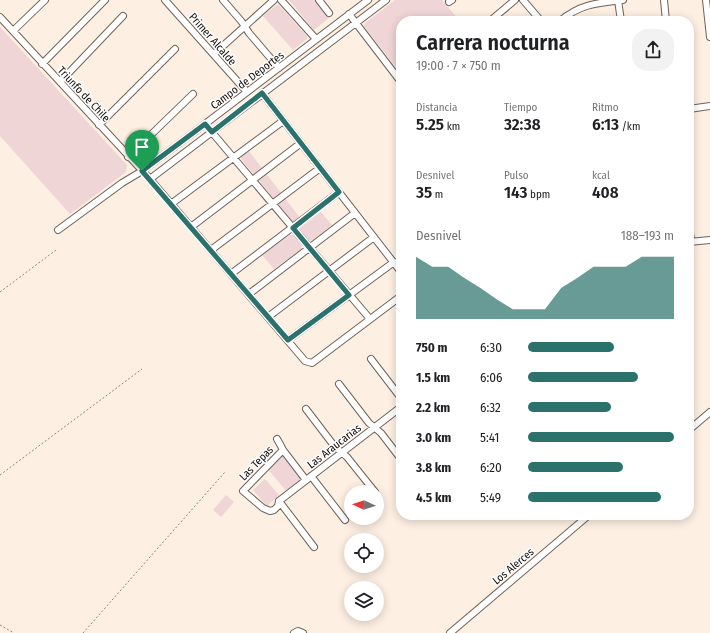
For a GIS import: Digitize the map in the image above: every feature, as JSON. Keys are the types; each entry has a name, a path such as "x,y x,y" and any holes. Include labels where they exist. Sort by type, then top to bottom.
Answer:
{"street":[{"path":"12,31 45,0"},
{"path":"42,64 105,0"},
{"name":"Primer Alcalde","path":"165,0 246,92"},
{"path":"222,0 279,68"},
{"path":"214,54 274,0"},
{"path":"281,0 316,39"},
{"path":"319,0 329,12"},
{"name":"Campo de Deportes","path":"150,179 386,0"},
{"path":"496,16 515,0"},
{"path":"523,0 537,16"},
{"path":"618,0 620,16"},
{"path":"567,16 585,3 623,0"},
{"path":"664,0 666,16"},
{"path":"706,0 710,37"},
{"name":"Campo de Deportes","path":"58,230 122,183 142,171 366,1"},
{"path":"349,14 396,75"},
{"path":"60,82 123,16"},
{"name":"Triunfo de Chile","path":"0,18 150,179 305,361 312,363 370,320"},
{"path":"99,125 175,49"},
{"path":"262,93 396,265"},
{"path":"128,157 192,94"},
{"path":"694,108 710,106"},
{"path":"171,204 283,121"},
{"path":"205,124 370,320 396,300"},
{"path":"190,226 301,144"},
{"path":"211,250 320,168"},
{"path":"231,274 339,192"},
{"path":"249,294 355,213"},
{"path":"268,317 374,237"},
{"path":"694,242 710,240"},
{"path":"288,340 394,262"},
{"path":"371,359 396,392"},
{"path":"338,384 368,422 381,433 396,452"},
{"path":"306,409 335,447 347,457 370,485"},
{"name":"Las Araucarias","path":"243,491 266,510 274,510 278,506 279,501 396,411"},
{"path":"694,426 710,412"},
{"path":"277,439 282,450 309,478 344,519"},
{"name":"Las Tepas","path":"243,491 282,450"},
{"path":"279,501 314,547"},
{"name":"Los Alerces","path":"450,633 583,520"}],"path":[{"path":"0,292 56,250"},
{"path":"0,475 142,369"},
{"path":"83,633 225,472"},
{"path":"0,625 14,633"}],"shaded area":[{"path":"289,0 316,0 330,17 314,30"},
{"path":"395,0 442,0 456,16 396,16 396,68 364,26 365,23"},
{"path":"278,4 307,36 307,39 293,50 263,16"},
{"path":"0,27 127,165 126,172 70,214 0,136"},
{"path":"248,150 304,223 320,211 332,225 311,241 308,240 241,159 241,156"},
{"path":"290,235 294,235 302,244 301,249 274,269 262,255"},
{"path":"282,454 302,479 287,492 266,467"},
{"path":"265,479 279,495 267,506 253,490"},
{"path":"226,495 234,502 221,517 213,510"}],"route":[{"path":"262,93 339,192 293,228 349,295 288,340 142,171 205,124 212,132 262,93"}]}
